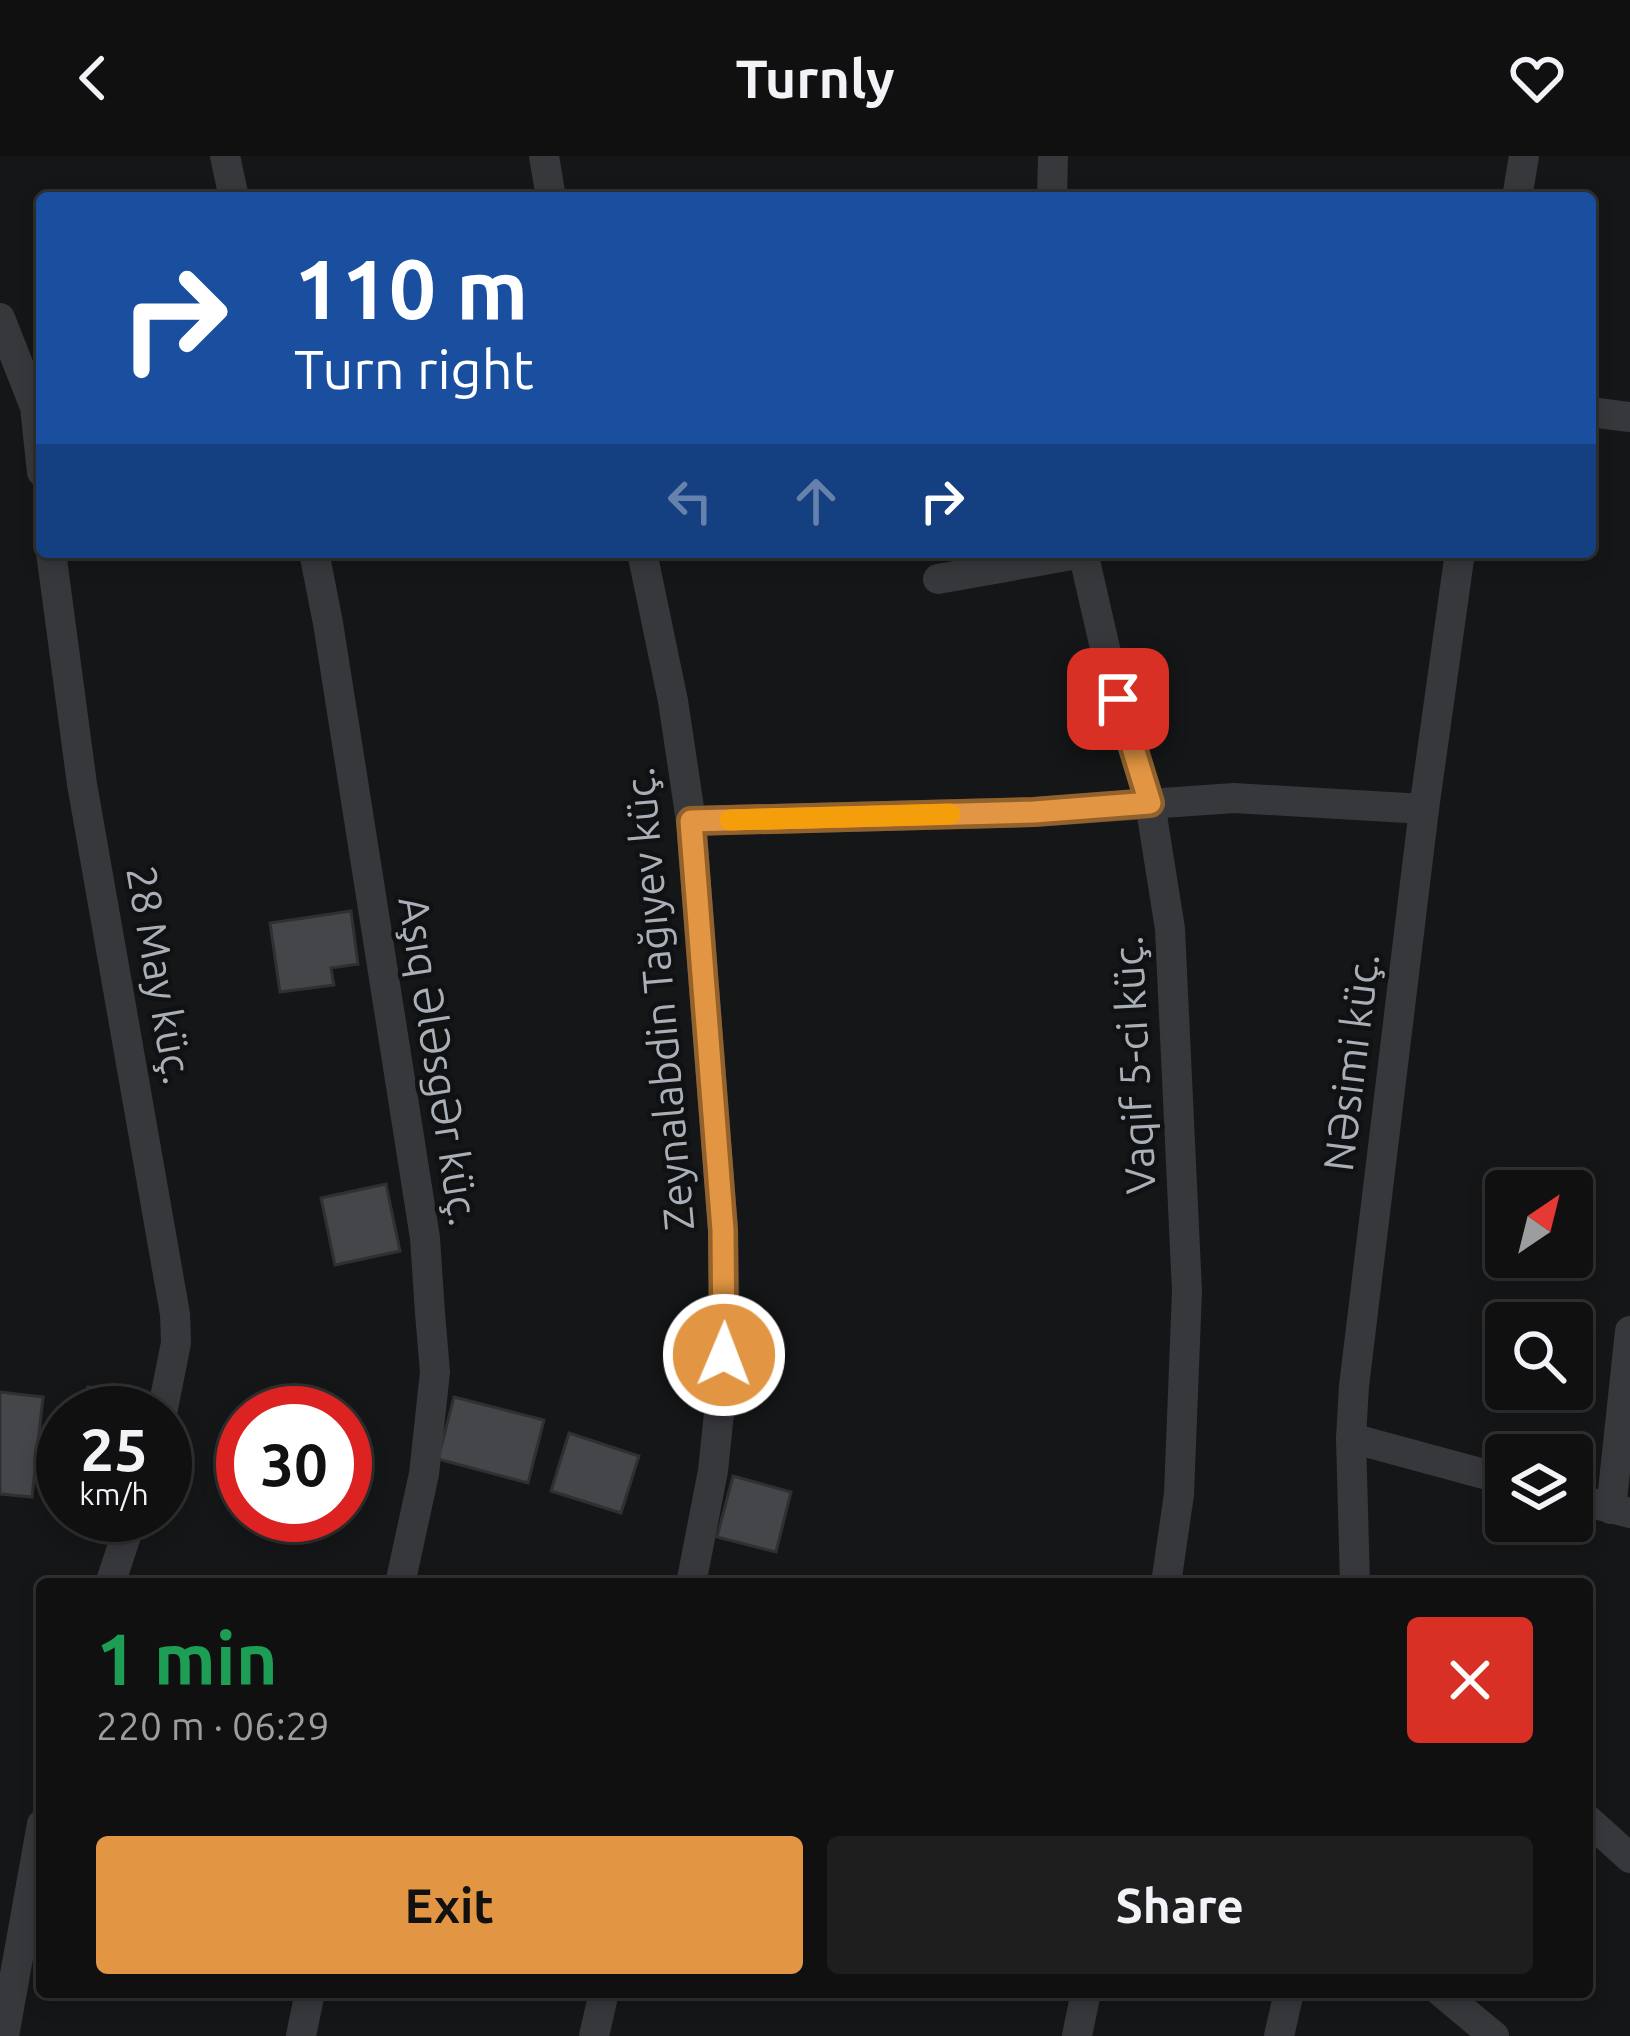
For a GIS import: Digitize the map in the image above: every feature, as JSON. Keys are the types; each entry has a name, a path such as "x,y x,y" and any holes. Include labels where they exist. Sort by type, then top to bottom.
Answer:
{"street":[{"path":"225,156 234,192"},
{"path":"544,156 549,192"},
{"path":"1052,192 1053,156"},
{"path":"1518,192 1524,156"},
{"path":"0,318 36,423"},
{"path":"1596,413 1630,416"},
{"name":"28 May küç.","path":"52,558 82,784 175,1314 176,1343 167,1386"},
{"name":"Aşıq Ələsgər küç.","path":"315,558 424,1238 435,1372 424,1474 401,1578"},
{"name":"Zeynalabdin Tağıyev küç.","path":"643,558 673,700 691,821 723,1230 725,1326 713,1471 692,1578"},
{"path":"938,579 1051,558"},
{"name":"Vaqif 5-ci küç.","path":"1084,558 1110,670 1150,803 1170,929 1186,1291 1178,1495 1167,1578"},
{"name":"Nəsimi küç.","path":"1354,1578 1351,1438 1424,808 1459,558"},
{"path":"691,821 1034,812 1234,798 1424,808"},
{"path":"1620,1511 1630,1330"},
{"path":"1351,1438 1485,1474"},
{"path":"112,1578 124,1542"},
{"path":"1593,1824 1630,1858"},
{"path":"4,2036 36,1857"},
{"path":"301,2036 309,1998"},
{"path":"594,2036 603,1998"},
{"path":"1077,2036 1086,1998"},
{"path":"1279,2036 1288,1998"},
{"path":"1448,1998 1494,2036"}],"building":[{"path":"351,911 358,964 331,968 334,985 280,992 270,923"},
{"path":"386,1184 400,1251 335,1265 321,1198"},
{"path":"0,1392 36,1396 32,1497 0,1494"},
{"path":"454,1397 544,1420 528,1483 438,1459"},
{"path":"569,1433 639,1456 621,1513 551,1491"},
{"path":"733,1476 791,1492 776,1552 717,1537"}],"slow traffic":[{"path":"730,820 950,814"}],"route":[{"path":"724,1355 723,1230 691,821 1034,812 1150,803 1118,699"}]}
